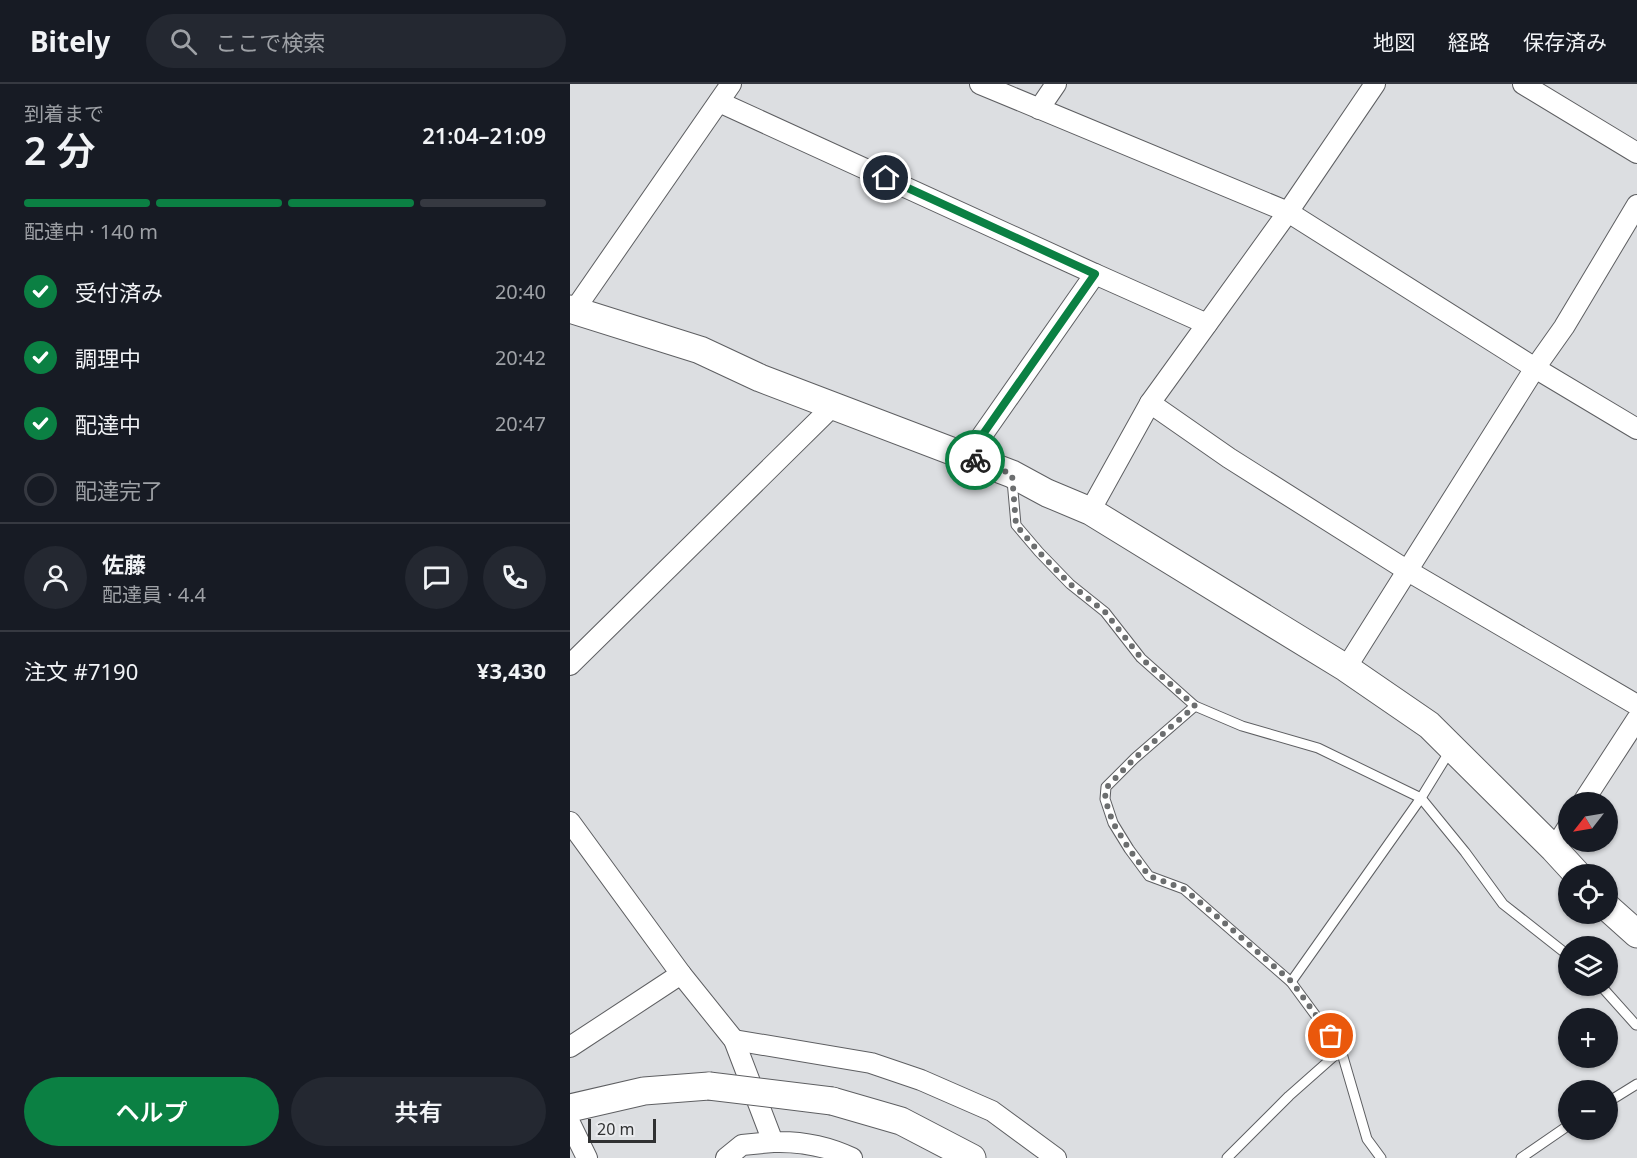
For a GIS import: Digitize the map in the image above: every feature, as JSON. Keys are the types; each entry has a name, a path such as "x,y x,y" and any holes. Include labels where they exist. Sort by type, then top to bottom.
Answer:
{"street":[{"path":"731,84 573,309 700,350 760,378 1012,474 1047,493 1090,511 1346,668 1430,724 1568,864"},
{"path":"980,84 1287,212 1535,368 1637,429"},
{"path":"1039,109 1056,84"},
{"path":"1090,511 1150,403 1376,84"},
{"path":"1523,84 1637,153"},
{"path":"719,102 1207,324"},
{"path":"1346,668 1535,368 1564,327 1637,205"},
{"path":"967,457 1095,274"},
{"path":"1150,403 1229,458 1408,571 1637,705"},
{"path":"570,665 834,405"},
{"path":"1589,792 1637,720"},
{"path":"570,822 681,974 734,1040 773,1142"},
{"path":"1554,849 1558,843"},
{"path":"1618,917 1637,934"},
{"path":"570,1047 681,974"},
{"path":"734,1040 871,1062 921,1080 992,1111 1056,1158"},
{"path":"570,1108 644,1091 709,1086 832,1101 901,1121 972,1158"},
{"path":"570,1123 587,1158"},
{"path":"726,1158 742,1145 798,1141 834,1149 852,1158"}],"lane":[{"path":"1012,474 1016,525 1070,584 1105,612 1141,658 1195,706 1242,726 1317,748 1421,798 1503,904 1558,947"},
{"path":"1195,706 1135,758 1106,788 1105,799 1113,823 1149,876 1184,889 1292,982 1341,1050 1367,1139 1381,1158"},
{"path":"1292,982 1421,798 1452,747"},
{"path":"1610,996 1637,1026"},
{"path":"1227,1158 1289,1096 1341,1050"},
{"path":"1618,1096 1637,1084"},
{"path":"1521,1158 1558,1133"}],"way so far":[{"path":"975,460 1012,474 1016,525 1070,584 1105,612 1141,658 1195,706 1135,758 1106,788 1105,799 1113,823 1129,849 1149,876 1184,889 1292,982 1331,1036"}],"route":[{"path":"886,178 1095,274 967,457 975,460"}]}
